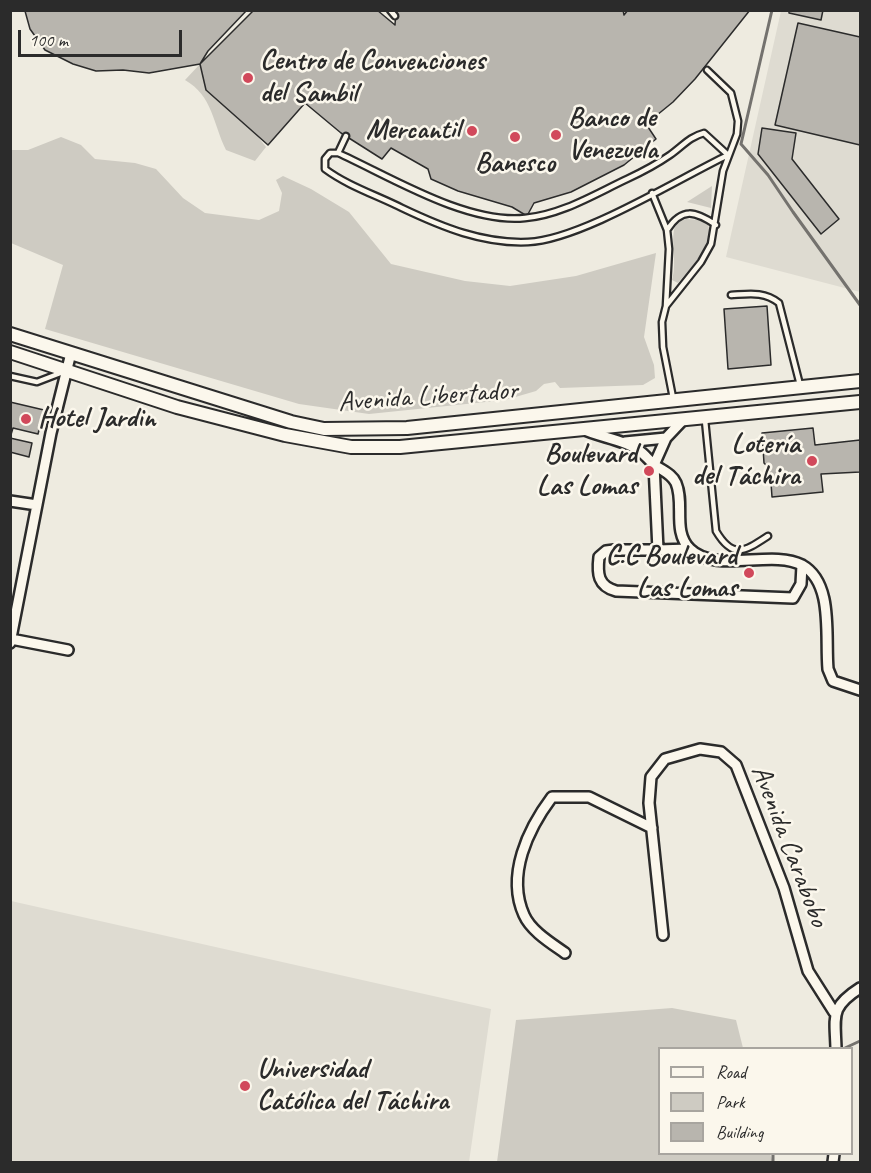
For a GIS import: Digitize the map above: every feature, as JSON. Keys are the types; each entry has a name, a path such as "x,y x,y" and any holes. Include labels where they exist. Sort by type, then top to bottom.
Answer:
{"main road":[{"name":"Avenida Libertador","path":"10,334 291,422 324,429 407,428 861,381"},
{"name":"Avenida Libertador","path":"10,352 177,407 285,435 351,447 400,447 861,402"}],"street":[{"path":"68,650 11,641 37,505 71,352"},
{"path":"658,550 654,465 666,438 683,420"},
{"path":"582,429 604,439 623,442 666,438"},
{"path":"623,442 638,449 654,465 676,481 679,491 679,527 689,549"},
{"path":"10,501 37,505"},
{"path":"802,566 801,584 793,598 616,591 602,584 598,577 599,557 606,551 689,549 705,558 784,560 802,566 813,572 822,586 828,669 833,681 861,690"},
{"name":"Avenida Carabobo","path":"663,934 649,803 651,777 665,759 700,749 721,752 736,765 780,877 808,971 834,1012"},
{"path":"565,952 546,939 525,916 516,886 520,859 538,816 552,797 574,795 589,797 652,828"},
{"path":"836,1047 834,1012 843,1000 861,988"}],"lane":[{"path":"390,10 396,16"},
{"path":"666,306 701,262 711,244 728,155 737,134 736,104 731,93 707,70"},
{"path":"704,133 728,155 606,216 552,239 509,242 473,237 433,222 339,179 325,169 325,159 330,153 338,153 438,200 514,218 537,216 573,204 646,170 672,153 690,137 704,133"},
{"path":"338,153 346,136"},
{"path":"652,193 667,230 669,249 666,306 662,322 663,347 674,401"},
{"path":"667,230 674,219 687,214 702,216 716,225"},
{"path":"731,295 770,296 779,303 794,369 801,387"},
{"path":"10,376 37,382 65,371"},
{"path":"705,418 716,531 723,544 737,551 747,549 768,536"}],"shaded area":[{"path":"781,11 860,11 860,292 726,257"},
{"name":"Universidad Católica del Táchira","path":"11,901 491,1009 469,1162 11,1162"}],"green space":[{"path":"200,64 266,147 255,161 226,150 207,102 185,80"},
{"path":"61,137 81,145 95,159 135,163 156,169 183,198 205,213 259,220 279,211 282,193 276,180 283,176 311,189 349,212 391,264 465,281 510,286 576,276 656,253 644,337 654,365 655,378 643,385 560,388 555,382 544,384 536,391 505,400 369,414 299,404 45,329 63,265 11,243 11,150 28,150"},
{"path":"712,186 711,208 687,202"},
{"path":"686,219 707,223 709,238 701,255 678,283 672,280 674,230 676,223"},
{"path":"672,1008 736,1020 743,1047 658,1047 658,1155 770,1155 773,1162 497,1162 516,1020"}],"building":[{"path":"247,10 377,10 395,25 396,10 623,10 624,15 628,10 750,10 695,79 673,102 646,124 656,139 624,165 571,192 534,203 527,216 512,207 458,191 431,179 428,169 391,148 382,159 341,133 305,103 268,145 206,90 200,64 208,51"},
{"path":"789,10 823,10 821,20 789,13"},
{"path":"25,11 253,11 200,64 149,73 123,70 96,71 73,64 45,50 30,29"},
{"path":"798,23 860,37 860,145 775,125"},
{"path":"762,128 796,133 792,159 839,219 821,234 758,154"},
{"path":"767,306 771,365 728,369 724,309"},
{"name":"Hotel Jardin","path":"10,402 44,410 38,434 13,428 10,438"},
{"name":"Lotería del Táchira","path":"813,428 815,445 860,440 860,472 821,474 823,492 772,497 770,469 764,463 762,433"},
{"name":"Hotel Jardin","path":"10,438 32,443 29,457 10,452"}],"waterway":[{"path":"772,10 741,144 768,175 860,305"},
{"path":"847,1047 860,1041"},
{"path":"773,1155 773,1162"}],"place":[{"name":"Centro de Convenciones del Sambil","path":"248,78"},
{"name":"Mercantil","path":"472,131"},
{"name":"Banco de Venezuela","path":"556,135"},
{"name":"Banesco","path":"515,137"},
{"name":"Hotel Jardin","path":"26,419"},
{"name":"Lotería del Táchira","path":"812,461"},
{"name":"Boulevard Las Lomas","path":"649,471"},
{"name":"C.C Boulevard Las Lomas","path":"749,573"},
{"name":"Universidad Católica del Táchira","path":"245,1086"}]}
